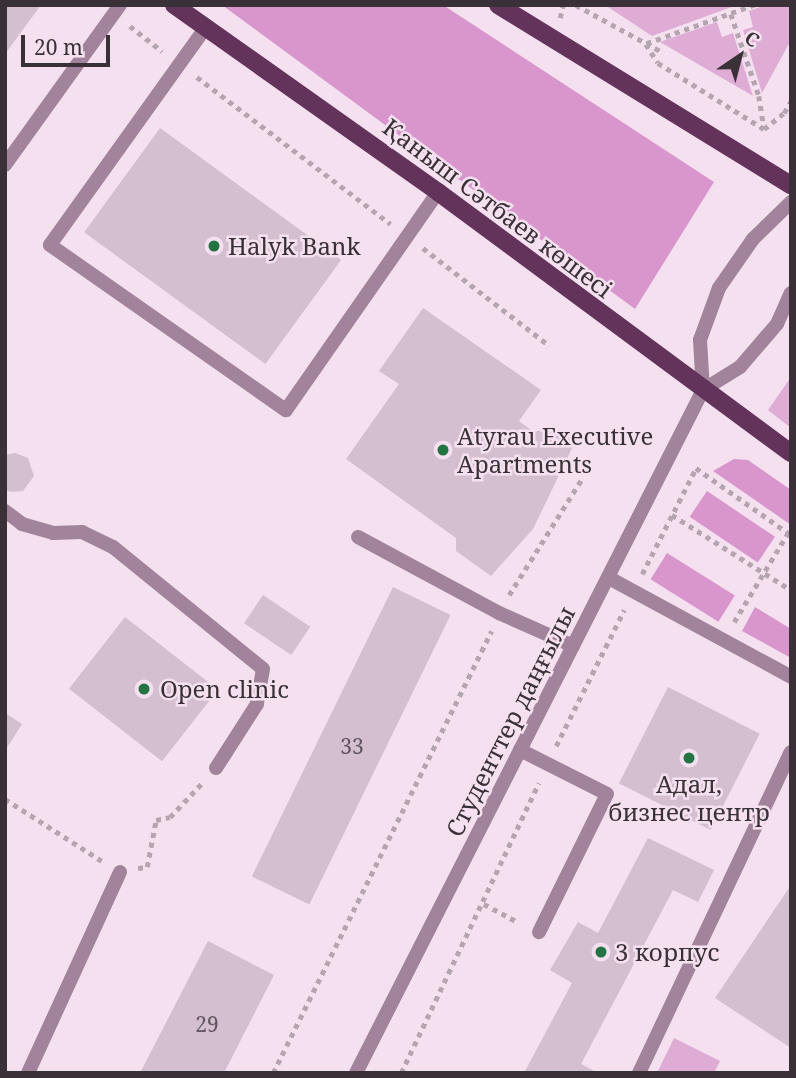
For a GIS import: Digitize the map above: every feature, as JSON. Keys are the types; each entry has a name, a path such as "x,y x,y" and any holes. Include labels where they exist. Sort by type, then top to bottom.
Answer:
{"main road":[{"name":"Қаныш Сәтбаев көшесі","path":"174,5 438,192 791,453"},
{"path":"498,5 791,185"}],"street":[{"path":"5,165 117,9"},
{"path":"206,27 50,245 286,410 438,192"},
{"path":"791,202 753,239 719,288 700,340 703,390 740,367 777,324 791,293"},
{"name":"Студенттер даңғылы","path":"356,1073 703,390"},
{"path":"5,511 22,524 53,533 82,532 113,547 262,669 257,704 216,768"},
{"path":"358,537 499,613 573,646"},
{"path":"609,579 791,677"},
{"path":"520,750 607,794 540,932"},
{"path":"639,1073 791,752"},
{"path":"28,1073 120,872"}],"path":[{"path":"576,5 664,53"},
{"path":"646,44 755,5"},
{"path":"117,9 179,64 550,346"},
{"path":"731,14 759,96 764,129"},
{"path":"646,44 658,63 764,129"},
{"path":"764,129 785,113 791,101"},
{"path":"696,468 789,534 723,640"},
{"path":"273,1073 499,613 581,480"},
{"path":"672,515 791,590"},
{"path":"5,799 120,872 147,867 156,820 170,817 216,768"},
{"path":"483,904 540,932"}],"shaded area":[{"path":"222,5 443,5 714,182 635,309"},
{"path":"605,5 737,5 652,36"},
{"path":"765,5 791,5 791,40 762,93 743,30 753,27 749,11"},
{"path":"717,22 722,37 733,33 753,96 660,42"},
{"path":"791,377 791,428 768,410"},
{"path":"734,459 748,460 791,490 791,525 713,471"},
{"path":"707,491 775,537 758,563 690,517"},
{"path":"667,553 735,595 718,622 651,579"},
{"path":"755,607 791,629 791,658 742,631"},
{"path":"674,1038 720,1061 714,1073 657,1073"}],"building":[{"path":"5,5 41,5 5,54"},
{"name":"Halyk Bank","path":"160,128 341,260 265,364 84,232"},
{"path":"423,308 541,390 519,421 534,432 544,429 576,440 533,529 491,576 456,551 456,538 346,459 399,384 379,371"},
{"path":"15,453 28,458 34,476 23,491 11,492 5,490 5,455"},
{"path":"393,587 451,615 309,904 252,876"},
{"path":"263,595 310,627 291,655 244,623"},
{"name":"Open clinic","path":"125,617 218,690 162,761 69,689"},
{"name":"Адал, бизнес центр","path":"668,687 760,734 711,830 619,783"},
{"path":"5,713 22,724 5,751"},
{"name":"3 корпус","path":"648,838 714,870 698,902 673,890 581,1064 598,1073 524,1073 572,983 550,970 578,922 598,933"},
{"path":"791,885 791,1048 715,998"},
{"path":"208,941 274,975 224,1073 140,1073"}],"place":[{"name":"Halyk Bank","path":"214,246"},
{"name":"Atyrau Executive Apartments","path":"443,450"},
{"name":"Open clinic","path":"144,689"},
{"name":"Адал, бизнес центр","path":"689,758"},
{"name":"3 корпус","path":"601,952"}]}
